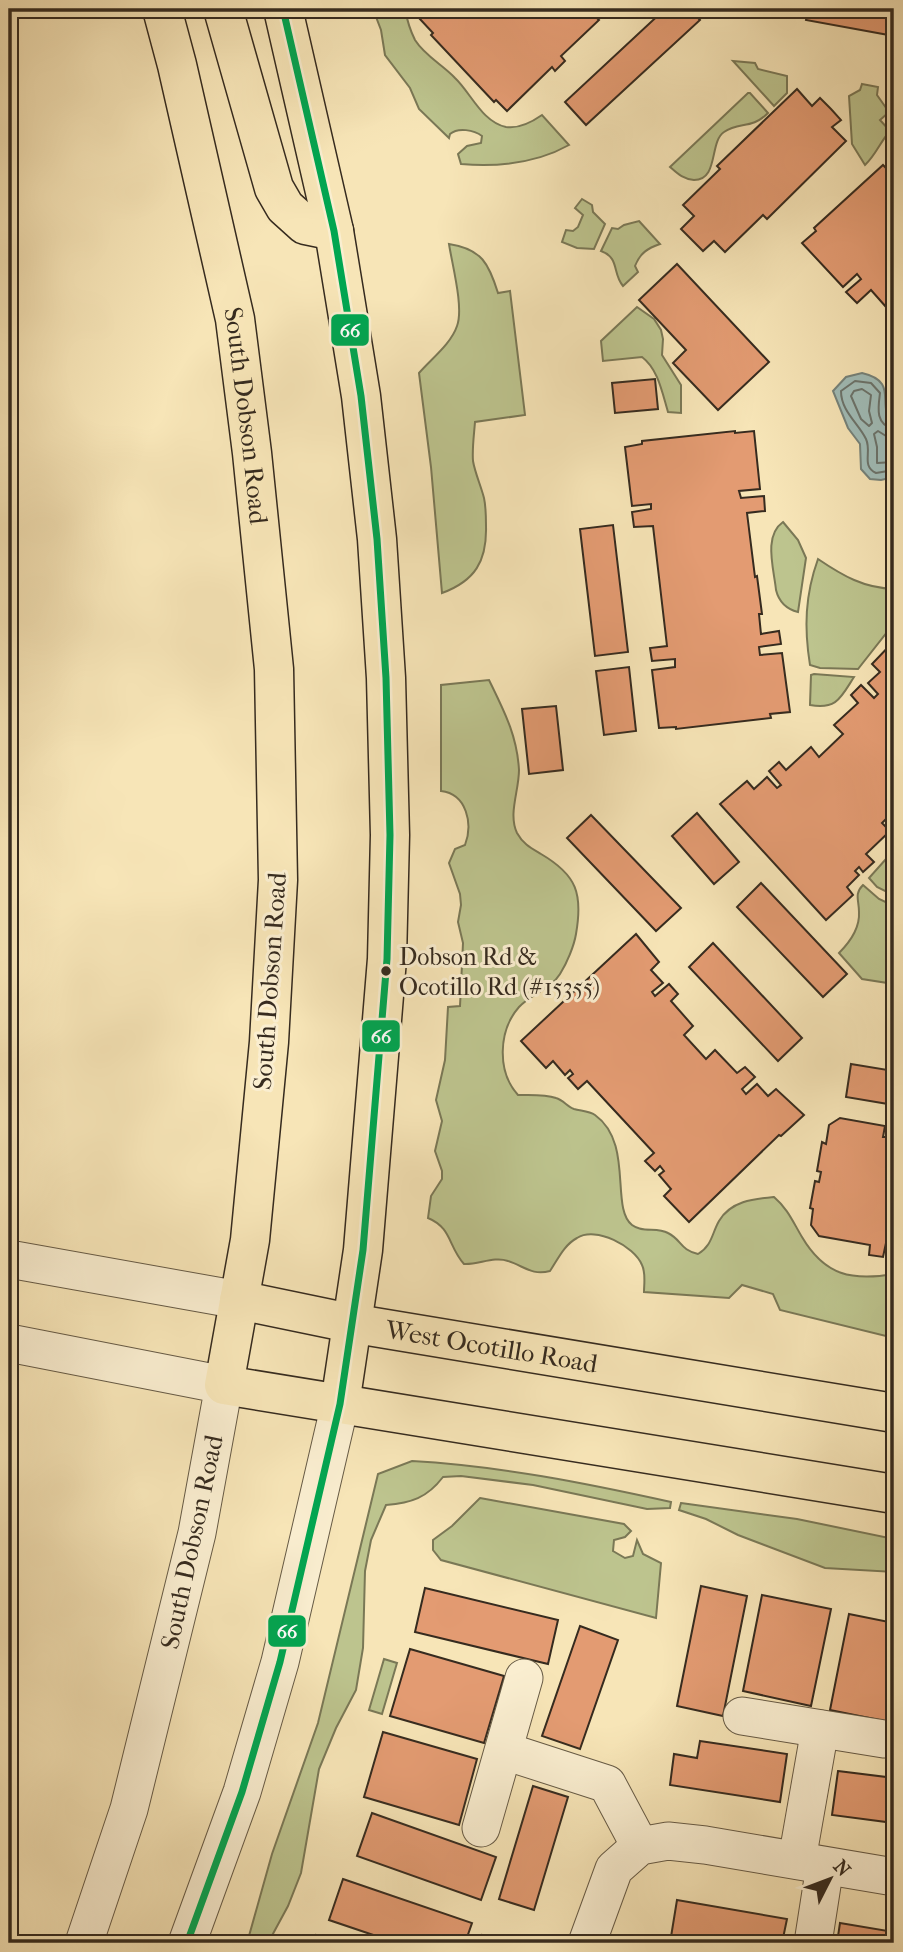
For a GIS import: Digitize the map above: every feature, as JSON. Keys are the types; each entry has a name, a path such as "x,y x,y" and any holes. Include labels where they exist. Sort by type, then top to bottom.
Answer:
{"main road":[{"name":"South Dobson Road","path":"162,9 235,319 274,669 278,894 268,1055 250,1240 224,1385"},
{"path":"223,9 274,188 285,207 305,225 334,231"},
{"path":"283,9 334,231 361,396 377,539 386,678 390,835 387,959 363,1250 340,1404"},
{"name":"West Ocotillo Road","path":"240,1300 350,1323 894,1413"},
{"path":"224,1385 894,1494"}],"street":[{"name":"West Ocotillo Road","path":"9,1259 240,1300"},
{"path":"9,1343 224,1385"},
{"name":"South Dobson Road","path":"84,1943 129,1809 197,1533 224,1385"},
{"path":"187,1943 242,1792 280,1662 340,1404"},
{"path":"481,1828 524,1678"},
{"path":"742,1716 884,1739"},
{"path":"813,1943 811,1863 820,1729"},
{"path":"505,1751 607,1784 640,1846"},
{"path":"587,1943 614,1869 640,1846 668,1840 894,1877"}],"green space":[{"path":"373,9 405,9 419,46 461,84 490,119 506,127 516,127 542,115 569,145 531,160 489,165 461,164 458,154 467,146 481,143 482,136 462,130 453,132 449,138 419,109 410,88 385,55 381,30"},
{"path":"733,61 755,63 758,69 787,76 787,93 774,106"},
{"path":"862,84 878,87 877,95 889,112 880,120 890,131 865,165 852,144 849,96 860,90"},
{"path":"748,93 768,113 756,122 730,129 719,137 707,174 694,180 681,176 670,167"},
{"path":"582,199 592,205 593,212 605,224 594,249 577,248 562,242 566,230 573,231 578,227 583,215 575,208"},
{"path":"639,221 660,244 642,254 635,266 638,272 623,286 611,258 601,251 612,228 618,229"},
{"path":"449,244 477,254 487,266 498,293 510,291 525,415 475,422 473,461 485,505 484,550 471,576 442,593 431,467 419,373 446,345 459,318"},
{"path":"637,307 654,319 661,330 662,355 681,385 681,413 668,412 656,374 642,357 603,361 601,341"},
{"path":"783,522 798,540 806,558 798,612 784,604 776,590 771,544 777,528"},
{"path":"818,559 854,580 894,589 894,630 888,631 858,669 820,668 810,665 807,612 810,586"},
{"path":"811,675 854,677 837,700 826,706 819,706 810,705"},
{"path":"489,680 516,746 519,778 514,818 517,833 525,843 553,862 570,878 575,887 579,908 575,939 563,970 551,984 519,1007 507,1028 503,1051 506,1075 511,1086 518,1095 559,1099 574,1109 595,1115 607,1127 618,1158 622,1205 626,1217 636,1227 668,1233 688,1250 698,1254 706,1247 719,1221 730,1209 751,1200 774,1197 787,1211 811,1250 830,1268 852,1276 894,1274 894,1338 780,1310 773,1294 742,1285 729,1298 644,1292 644,1271 638,1258 614,1240 594,1234 577,1238 568,1244 550,1271 533,1271 503,1260 464,1264 446,1232 428,1218 431,1196 442,1179 435,1151 442,1121 436,1100 445,1060 448,1007 460,1006 463,943 458,922 461,905 449,863 455,849 465,845 468,828 466,811 462,804 450,793 441,791 441,685"},
{"path":"894,850 893,895 877,887 869,878"},
{"path":"863,885 879,899 894,906 894,984 862,979 839,953 856,929 859,918 858,894"},
{"path":"412,1461 510,1471 574,1482 671,1502 670,1508 647,1509 533,1485 461,1476 443,1477 425,1495 403,1503 386,1505 371,1540 365,1571 363,1648 356,1690 319,1769 301,1873 288,1906 268,1943 247,1943 272,1854 318,1723 378,1474"},
{"path":"480,1498 624,1524 631,1531 625,1537 614,1540 613,1551 625,1558 633,1556 637,1540 643,1554 661,1563 656,1618 441,1560 433,1550 433,1540 452,1526"},
{"path":"681,1503 797,1519 894,1539 894,1572 825,1568 679,1510"},
{"path":"384,1659 397,1663 382,1714 369,1710"}],"water":[{"path":"862,373 874,377 884,388 886,410 894,424 894,477 870,479 861,469 860,444 848,428 833,391 846,377"}],"building":[{"path":"429,9 588,9 599,20 561,56 565,61 555,71 552,67 507,111 496,100 494,102 431,35 433,33 419,18"},
{"path":"665,9 690,9 700,20 586,125 565,102"},
{"path":"808,9 894,9 894,36 806,20"},
{"path":"797,89 812,106 820,98 831,109 841,120 832,127 846,141 767,219 763,215 725,252 714,241 703,251 681,229 694,216 683,205 720,169 717,166"},
{"path":"894,158 894,316 871,290 857,303 846,292 861,279 857,274 843,287 802,243 816,231 814,228"},
{"path":"677,264 769,362 718,410 673,363 686,350 639,300"},
{"path":"655,379 658,409 615,413 612,383"},
{"path":"754,431 760,489 739,491 741,498 764,496 765,511 747,513 762,614 759,614 761,634 779,631 781,644 759,647 760,655 782,653 790,712 770,714 771,718 676,729 659,728 652,670 675,667 675,659 652,661 650,648 667,646 653,526 634,527 632,512 651,509 651,504 632,506 625,447 642,444 642,441"},
{"path":"613,525 628,652 595,656 580,529"},
{"path":"894,641 894,811 882,823 890,831 866,854 874,862 863,872 859,867 855,871 859,875 847,887 853,895 826,920 720,804 747,781 754,789 767,777 777,788 781,785 769,771 779,762 786,770 811,747 819,757 843,734 834,725 858,703 851,695 861,685 874,698 878,694 868,683 880,672 872,664"},
{"path":"629,667 636,731 604,735 596,671"},
{"path":"556,706 563,770 529,774 522,709"},
{"path":"697,813 739,862 714,884 672,836"},
{"path":"591,815 681,908 656,931 567,838"},
{"path":"761,883 847,974 823,997 737,907"},
{"path":"636,934 659,962 651,970 663,983 652,992 655,996 669,984 678,994 671,1001 693,1026 684,1035 706,1059 715,1050 737,1073 745,1067 755,1077 742,1089 746,1094 757,1084 768,1096 776,1089 804,1115 779,1135 689,1222 664,1196 671,1189 659,1175 664,1171 660,1166 655,1171 645,1161 654,1153 587,1081 578,1089 568,1078 573,1074 570,1070 565,1075 553,1061 546,1068 521,1041"},
{"path":"713,943 802,1038 778,1061 689,967"},
{"path":"851,1064 894,1071 894,1105 846,1097"},
{"path":"891,1117 894,1118 894,1245 886,1243 883,1257 869,1255 870,1245 819,1236 811,1225 813,1209 810,1208 815,1181 819,1182 821,1172 817,1171 822,1142 826,1144 829,1125 840,1118 885,1126 883,1137 888,1137"},
{"path":"701,1586 747,1596 723,1716 677,1706"},
{"path":"425,1588 558,1620 548,1664 415,1632"},
{"path":"762,1595 831,1609 811,1706 743,1691"},
{"path":"849,1614 894,1623 894,1723 830,1710"},
{"path":"580,1626 618,1640 580,1749 542,1736"},
{"path":"410,1649 504,1676 484,1743 390,1716"},
{"path":"383,1732 477,1759 459,1825 364,1797"},
{"path":"700,1741 787,1754 780,1802 670,1785 674,1754 697,1758"},
{"path":"838,1771 894,1778 894,1823 832,1815"},
{"path":"533,1786 568,1797 534,1910 499,1899"},
{"path":"372,1813 496,1857 481,1900 357,1856"},
{"path":"343,1879 472,1923 465,1943 397,1943 329,1920"},
{"path":"677,1900 787,1919 782,1943 670,1943"},
{"path":"840,1923 894,1932 894,1943 837,1943"},
{"path":"316,1935 337,1943 313,1943"},
{"path":"482,1935 505,1943 479,1943"}],"transit line":[{"name":"66","path":"187,1943 242,1792 280,1662 340,1404 363,1250 387,959 390,835 386,678 377,539 361,396 334,231 283,9"}],"place":[{"name":"Dobson Rd & Ocotillo Rd (#15355)","path":"386,971"}]}
